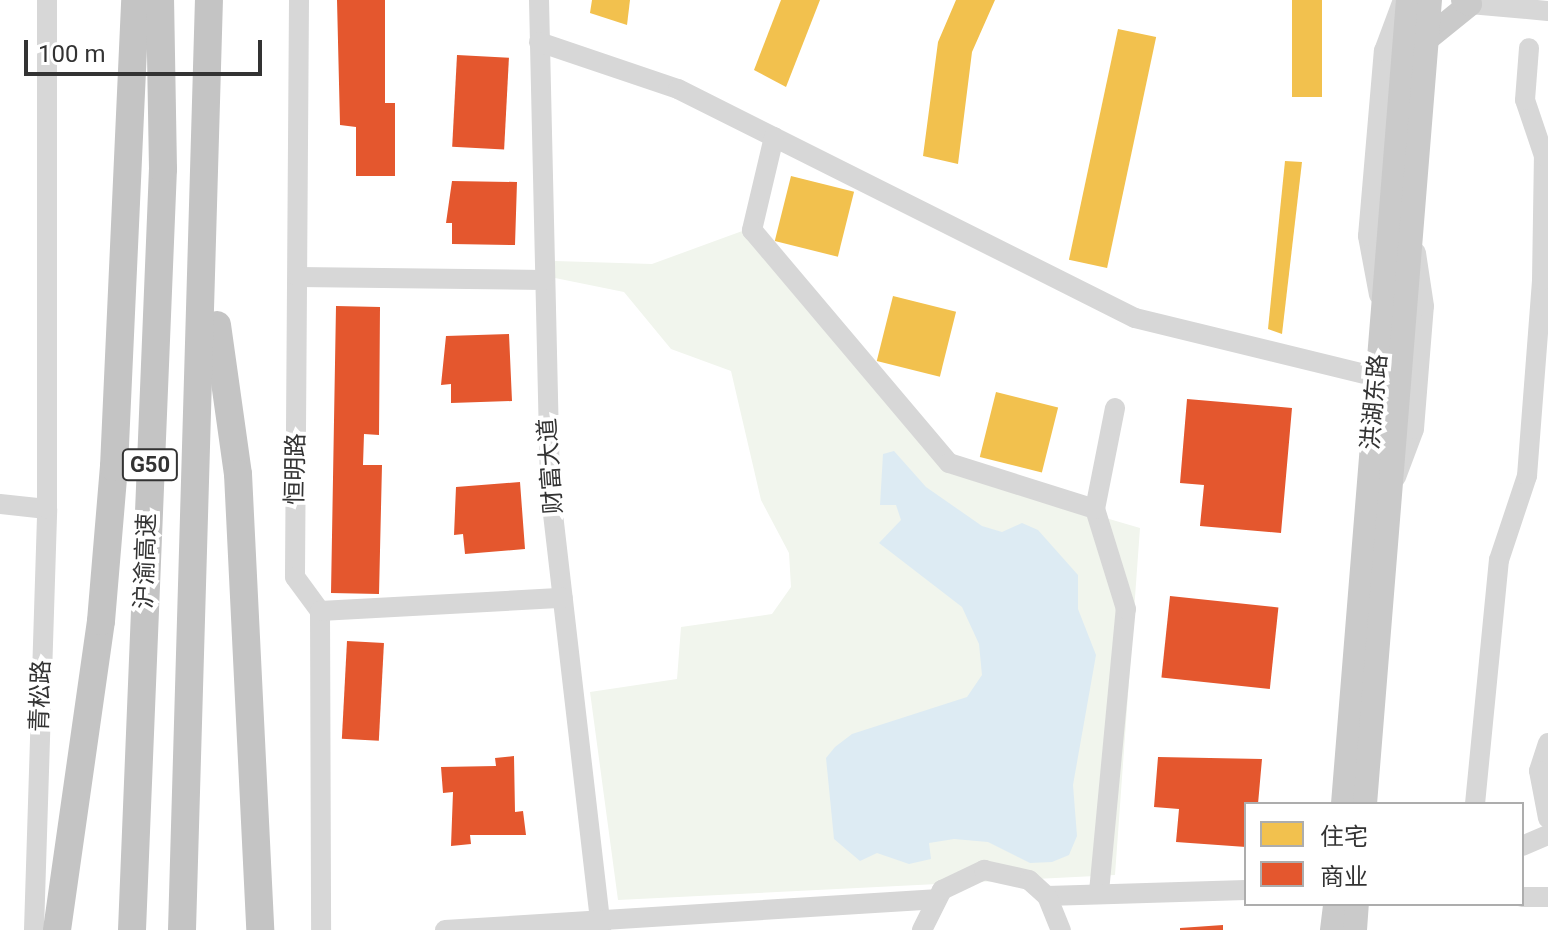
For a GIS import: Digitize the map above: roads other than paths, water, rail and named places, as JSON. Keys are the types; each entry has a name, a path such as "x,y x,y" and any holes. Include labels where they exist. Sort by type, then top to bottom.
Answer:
{"highway":[{"path":"57,930 101,621 114,467 135,0"},
{"name":"沪渝高速","path":"132,930 163,169 160,0"},
{"name":"沪渝高速","path":"182,930 207,251 209,0"},
{"path":"207,251 238,474 260,930"}],"main road":[{"name":"洪湖东路","path":"1343,802 1406,0"},
{"name":"洪湖东路","path":"1365,802 1430,0"},
{"path":"1427,39 1466,2"},
{"path":"1332,930 1335,906"},
{"path":"1355,930 1357,906"}],"street":[{"name":"青松路","path":"34,930 47,509 47,0"},
{"name":"恒明路","path":"299,0 295,577 320,611"},
{"name":"财富大道","path":"539,0 550,488 600,923"},
{"path":"1466,2 1548,11"},
{"path":"539,42 678,89 1135,318 1377,377"},
{"path":"1475,802 1499,560 1527,476 1546,156 1525,100 1529,48"},
{"path":"774,137 752,230 949,463 1095,509"},
{"path":"298,277 543,280"},
{"path":"1099,892 1126,609 1095,509 1115,408"},
{"path":"0,504 47,509"},
{"path":"321,930 320,611 563,598"},
{"path":"1548,743 1539,771 1548,818"},
{"path":"1524,845 1548,835"},
{"path":"922,930 935,899 961,876 984,870 1029,880 1047,896 1061,930"},
{"path":"1047,896 1155,889 1244,890"},
{"path":"1524,897 1548,897"},
{"path":"445,930 600,923 802,904 935,899"}]}
